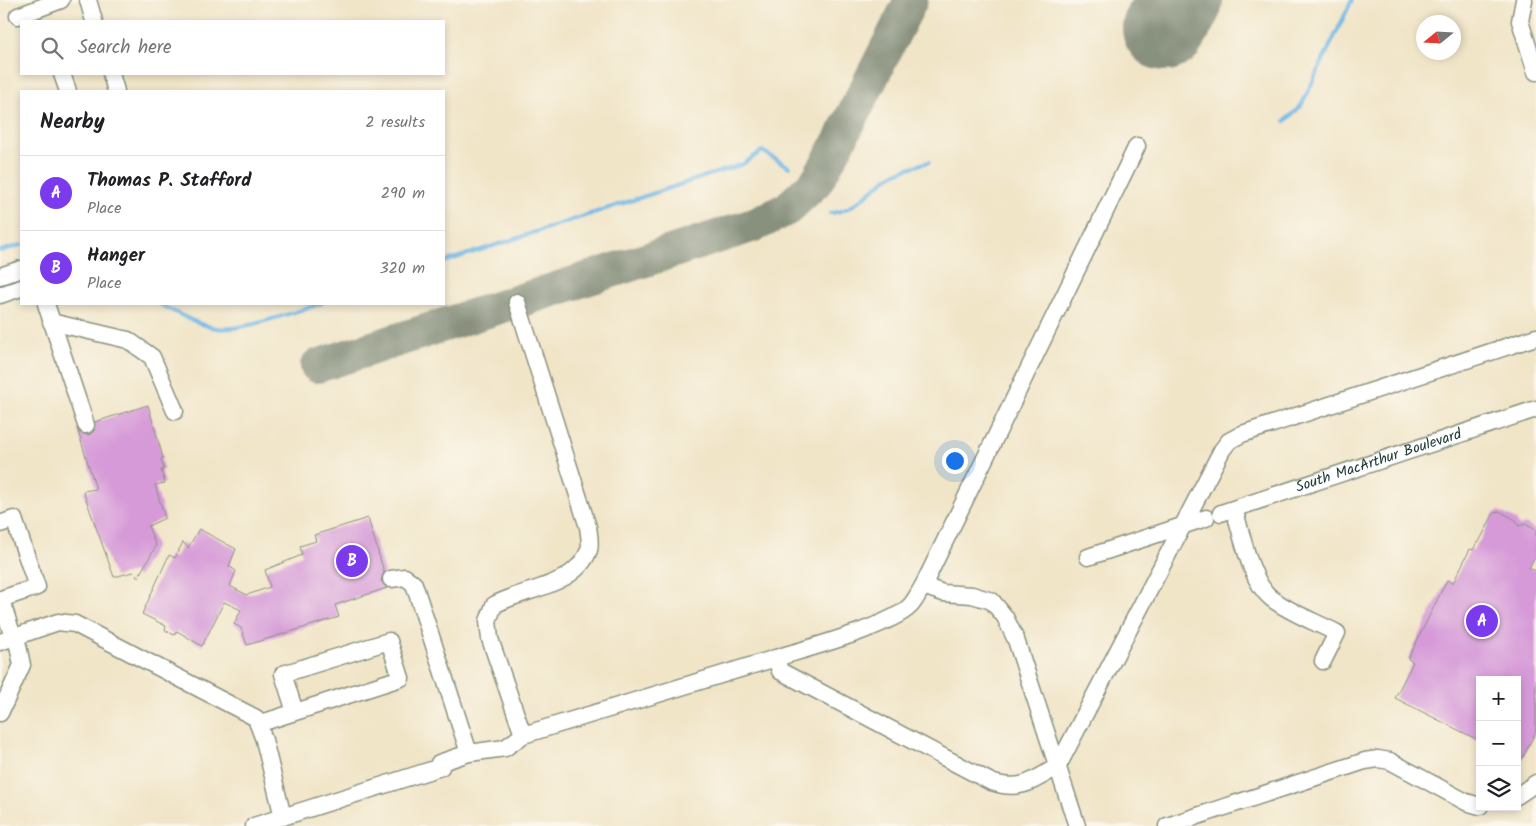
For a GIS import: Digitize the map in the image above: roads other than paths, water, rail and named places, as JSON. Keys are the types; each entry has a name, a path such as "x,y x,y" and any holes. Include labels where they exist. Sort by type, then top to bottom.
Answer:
{"street":[{"path":"18,16 40,15 61,0"},
{"path":"88,0 94,20"},
{"path":"1524,0 1520,21 1536,72"},
{"path":"62,75 68,90"},
{"path":"111,75 116,90"},
{"path":"254,826 440,765 469,753 505,748 523,735 856,632 910,607 923,586 1136,146"},
{"path":"0,276 20,269"},
{"path":"0,295 20,288"},
{"path":"517,302 588,527 590,549 579,569 559,580 505,598 494,605 488,621 490,639 523,735"},
{"path":"46,305 86,425"},
{"path":"51,322 128,340 152,357 176,411"},
{"path":"776,658 780,672 991,782 1007,788 1022,785 1058,766 1222,450 1230,441 1242,434 1536,337"},
{"name":"South MacArthur Boulevard","path":"1088,557 1536,409"},
{"path":"1221,513 1262,588 1272,598 1337,633 1323,661"},
{"path":"0,524 14,519 37,587 0,598 10,638 22,665 0,713"},
{"path":"391,579 405,577 414,584 469,753"},
{"path":"923,586 943,593 972,595 992,601 1005,617 1016,640 1077,826"},
{"path":"10,638 58,622 76,624 256,718 264,740 283,817"},
{"path":"258,724 401,678 389,641 283,674 295,712"},
{"path":"1167,826 1347,767 1378,759 1390,761 1466,802 1476,805"},
{"path":"1521,793 1536,783"}],"waterway":[{"path":"1285,121 1301,106 1352,0"},
{"path":"445,262 743,164 762,151 789,167"},
{"path":"830,213 838,212 854,205 894,174 929,162"},
{"path":"0,251 20,245"},
{"path":"161,305 201,324 216,328 253,324 318,305"}],"place":[{"name":"Hanger","path":"352,561"},
{"name":"Thomas P. Stafford","path":"1482,621"}]}
